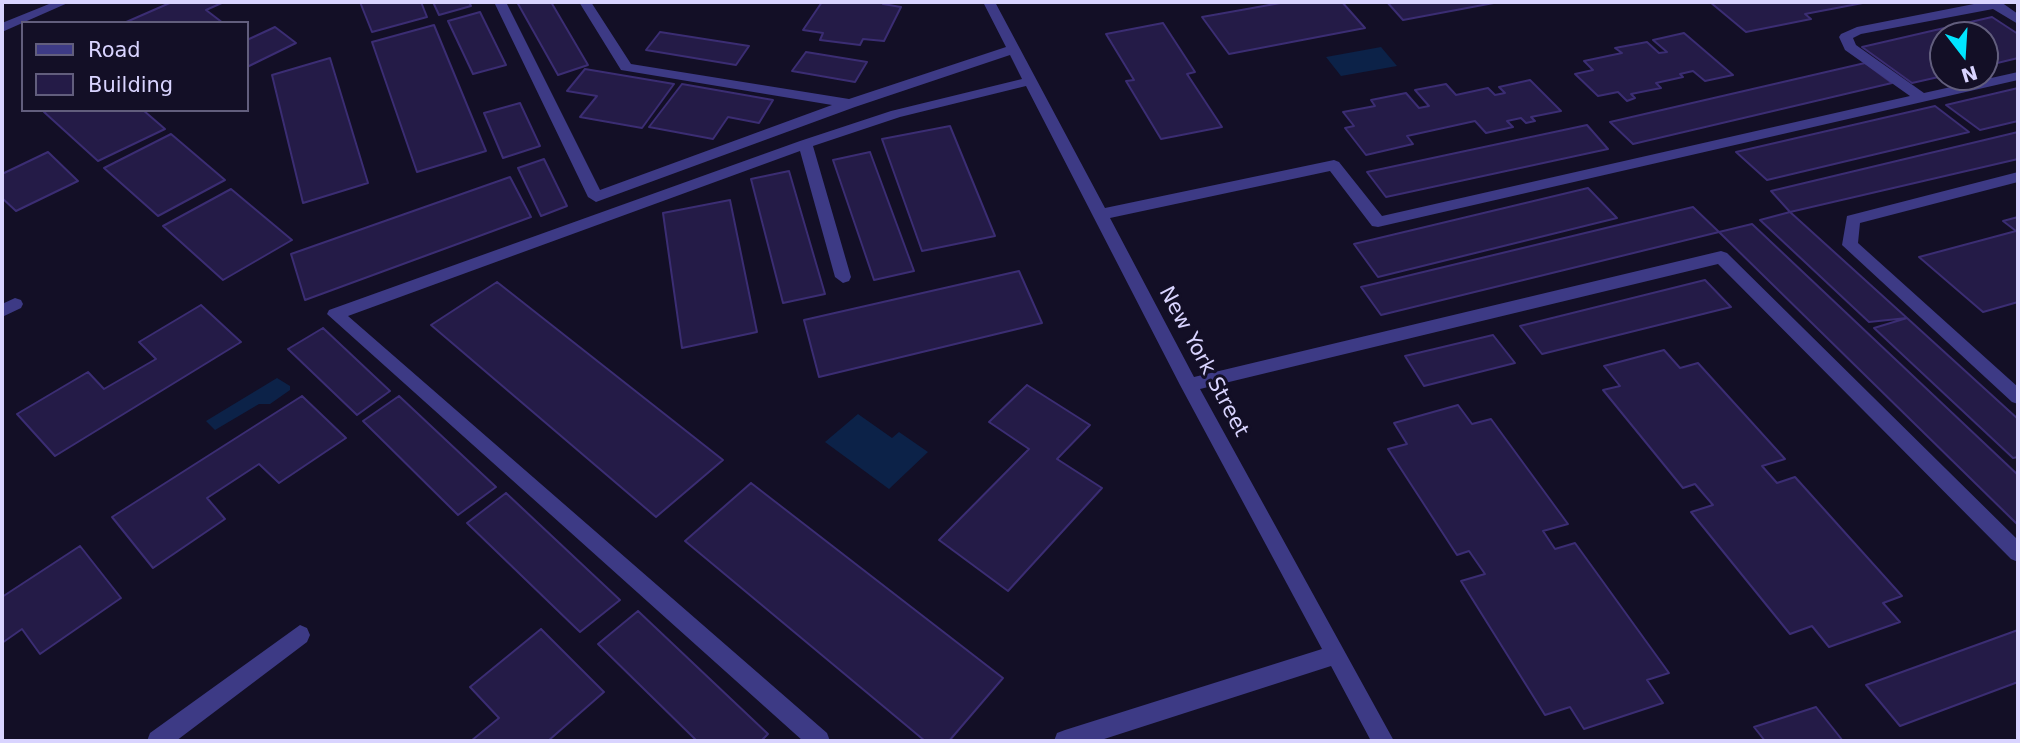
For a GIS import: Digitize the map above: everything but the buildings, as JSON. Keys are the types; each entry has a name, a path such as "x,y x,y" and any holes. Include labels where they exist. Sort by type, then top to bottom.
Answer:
{"street":[{"path":"7,25 64,2"},
{"path":"500,2 596,197 850,104 1014,49"},
{"path":"585,2 626,67 850,104"},
{"name":"New York Street","path":"989,2 1189,385 1383,741"},
{"path":"1922,98 1850,47 1846,37 1857,31 1993,4 2018,20"},
{"path":"1099,215 1334,165 1378,222 2018,76"},
{"path":"818,741 335,314 806,144 896,114 1030,81"},
{"path":"806,144 844,277"},
{"path":"2018,177 1853,220 1850,245 2018,397"},
{"path":"1189,385 1721,257 2018,553"},
{"path":"159,741 300,635"},
{"path":"1065,741 1336,654"}],"water":[{"path":"1381,47 1397,66 1341,76 1326,57"},
{"path":"277,378 290,386 290,390 270,404 259,404 215,430 206,421"},
{"path":"858,414 892,438 899,432 928,452 889,489 825,442"}]}
